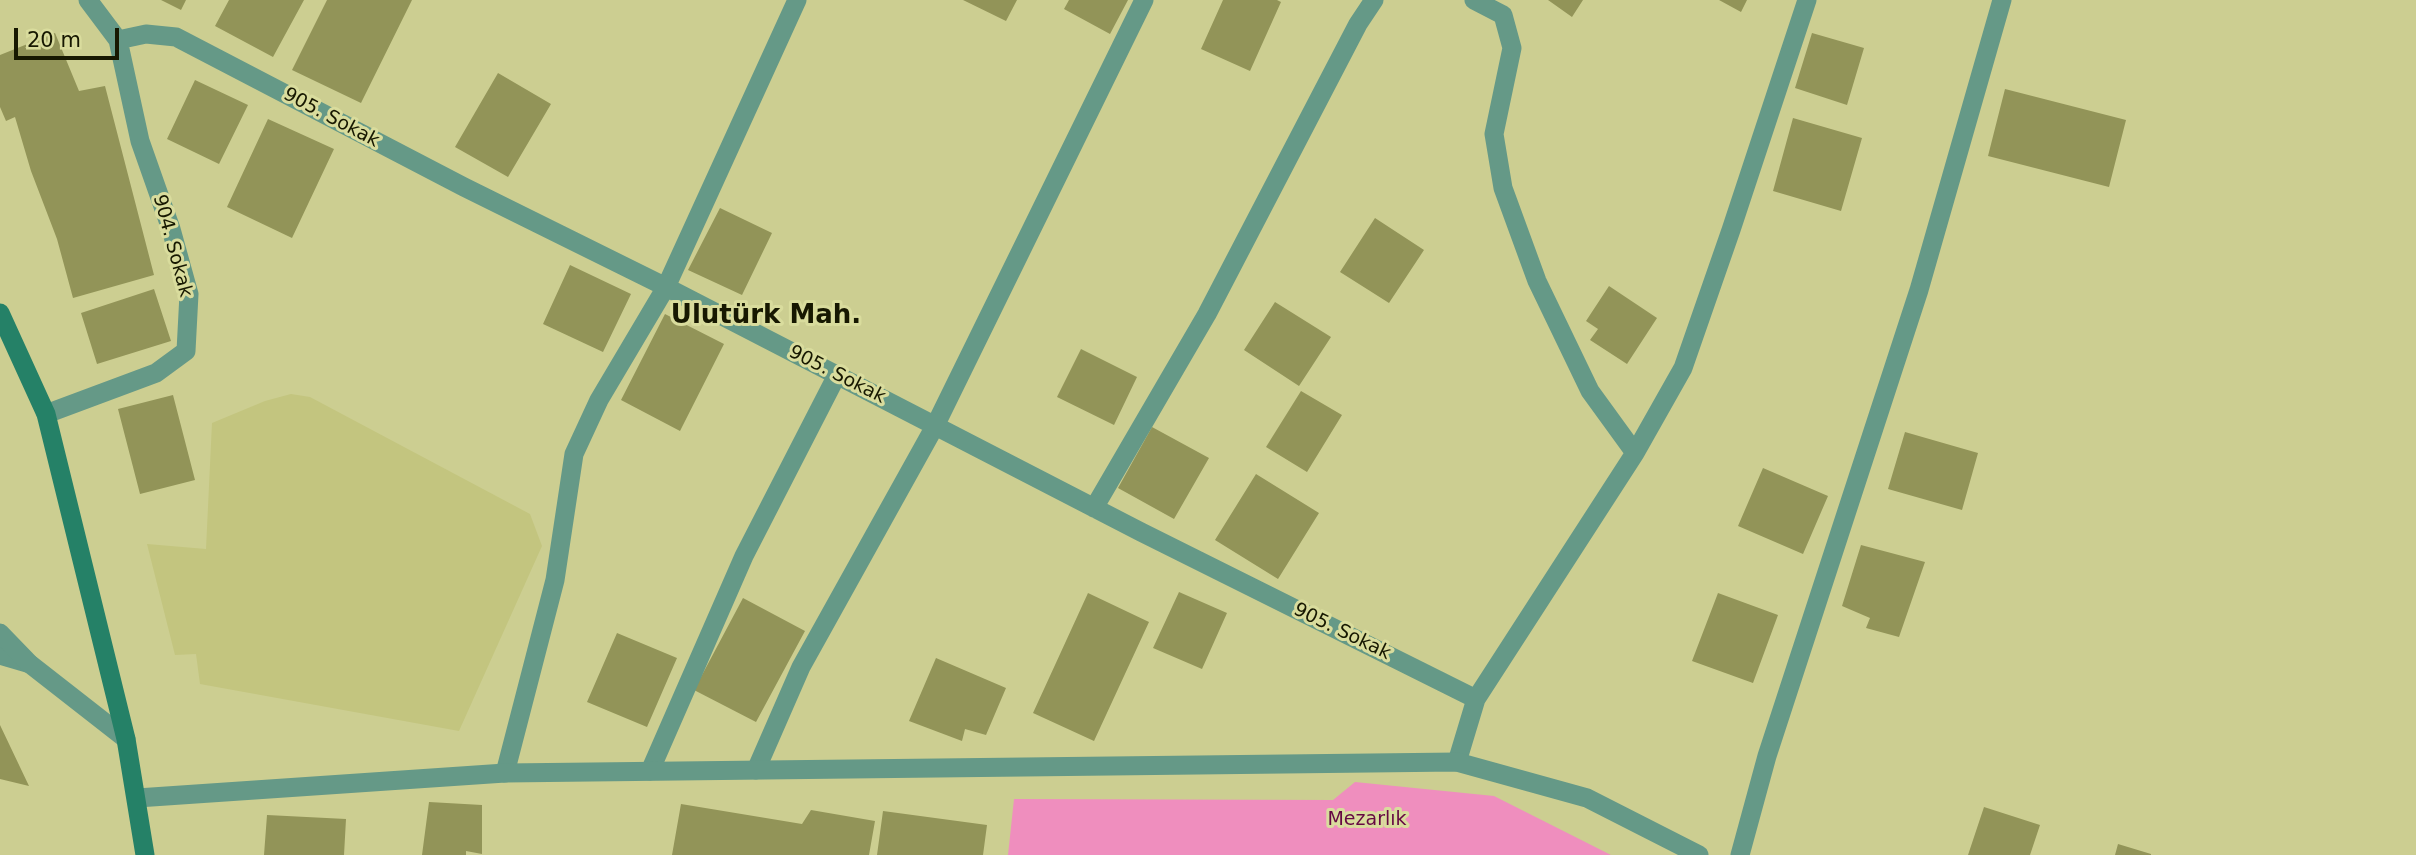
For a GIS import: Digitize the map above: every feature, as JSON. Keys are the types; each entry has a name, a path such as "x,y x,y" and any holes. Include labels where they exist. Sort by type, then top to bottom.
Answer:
{"main road":[{"path":"0,313 46,414 127,739 145,855"}],"street":[{"name":"904. Sokak","path":"46,414 156,373 186,351 188,294 171,229 140,141 118,40 88,0"},
{"path":"505,773 555,580 574,454 599,400 666,287 797,0"},
{"path":"756,770 801,667 935,426 1144,0"},
{"path":"1094,508 1207,314 1358,24 1374,0"},
{"path":"1474,0 1503,15 1512,48 1494,134 1503,188 1536,281 1590,391 1635,453"},
{"path":"1457,762 1476,699 1635,453 1683,368 1807,0"},
{"path":"1740,855 1767,756 1919,290 2002,0"},
{"name":"905. Sokak","path":"118,40 146,34 176,37 1094,508 1476,699"},
{"path":"650,771 744,556 837,375"},
{"path":"0,633 30,664 127,739"},
{"path":"0,655 30,664"},
{"path":"138,798 505,773 1457,762 1587,798 1699,855"}],"shaded area":[{"path":"291,394 310,397 530,514 542,546 459,731 200,684 196,654 175,655 147,544 206,549 212,423 265,401"}],"green space":[{"name":"Mezarlık","path":"1355,782 1494,796 1611,855 1008,855 1014,799 1333,800"}],"building":[{"path":"161,0 186,0 181,10"},
{"path":"229,0 304,0 273,57 215,26"},
{"path":"327,0 412,0 361,103 292,70"},
{"path":"963,0 1017,0 1006,21"},
{"path":"1069,0 1128,0 1110,34 1064,9"},
{"path":"1223,0 1281,2 1250,71 1201,49"},
{"path":"1548,0 1583,0 1572,17"},
{"path":"1719,0 1747,0 1741,12"},
{"path":"55,33 79,91 105,86 154,275 73,298 57,239 31,171 15,117 6,121 0,107 0,55"},
{"path":"1812,33 1864,48 1847,105 1795,88"},
{"path":"498,73 551,104 508,177 455,147"},
{"path":"195,80 248,105 219,164 167,139"},
{"path":"2005,89 2126,120 2109,187 1988,156"},
{"path":"1793,118 1862,138 1841,211 1773,191"},
{"path":"268,119 334,149 292,238 227,207"},
{"path":"720,208 772,233 742,295 688,270"},
{"path":"1375,218 1424,250 1389,303 1340,272"},
{"path":"570,265 631,294 603,352 543,324"},
{"path":"1609,286 1657,318 1627,364 1590,340 1598,329 1586,321"},
{"path":"154,289 171,341 97,364 81,313"},
{"path":"1275,302 1331,337 1299,386 1244,350"},
{"path":"665,314 724,344 680,431 621,400"},
{"path":"1081,349 1137,377 1114,425 1057,397"},
{"path":"1301,391 1342,415 1307,472 1266,447"},
{"path":"173,395 195,480 140,494 118,409"},
{"path":"1152,427 1209,458 1174,519 1118,488"},
{"path":"1905,432 1978,453 1962,510 1888,489"},
{"path":"1763,468 1828,496 1803,554 1738,526"},
{"path":"1256,474 1319,513 1278,579 1215,540"},
{"path":"1861,545 1925,562 1899,637 1866,628 1870,618 1842,606"},
{"path":"1179,592 1227,613 1202,669 1153,648"},
{"path":"1088,593 1149,622 1094,741 1033,713"},
{"path":"1718,593 1778,615 1753,683 1692,661"},
{"path":"743,598 805,631 756,722 694,690"},
{"path":"617,633 677,658 647,727 587,702"},
{"path":"936,658 1006,688 986,735 965,729 962,741 909,721"},
{"path":"0,725 29,786 0,779"},
{"path":"429,802 482,805 482,854 466,851 466,855 422,855"},
{"path":"681,804 802,824 811,810 875,821 869,855 672,855"},
{"path":"1984,807 2040,825 2030,855 1968,855"},
{"path":"883,811 987,825 983,855 877,855"},
{"path":"267,815 346,819 344,855 264,855"},
{"path":"2118,844 2151,854 2151,855 2115,855"}],"district":[{"name":"Ulutürk Mah.","path":"766,316"}]}
